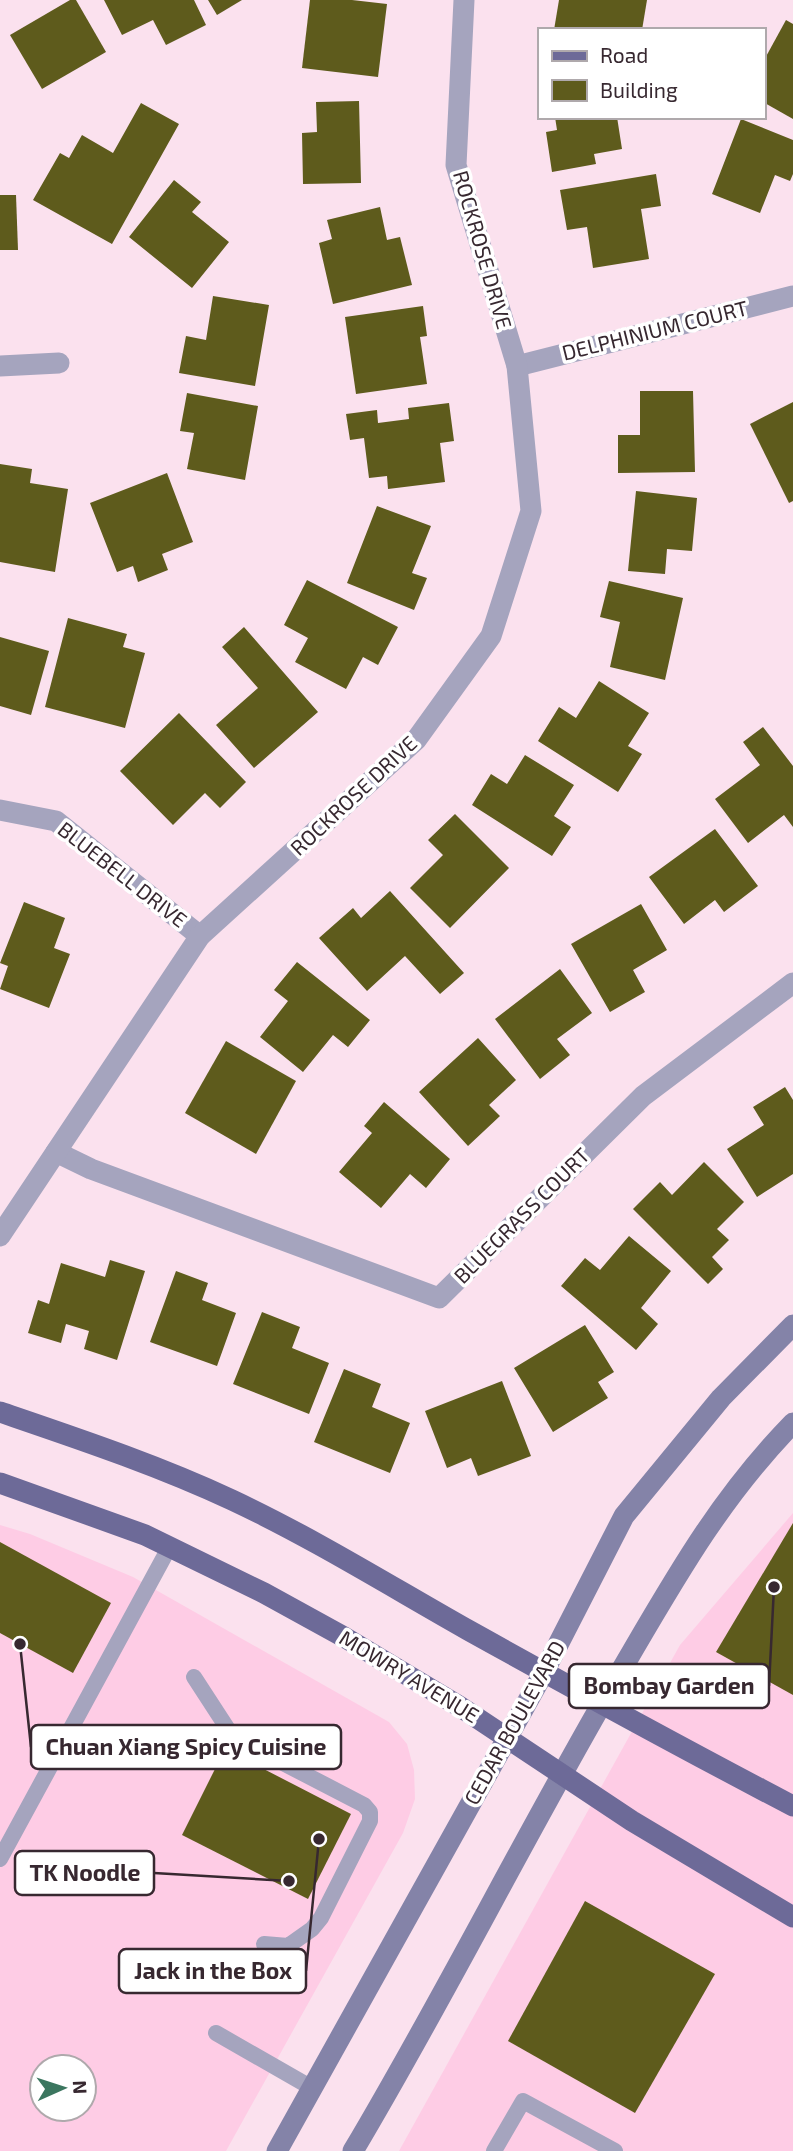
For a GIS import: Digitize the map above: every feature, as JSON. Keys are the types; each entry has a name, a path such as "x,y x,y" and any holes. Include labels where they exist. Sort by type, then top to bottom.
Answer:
{"main road":[{"name":"CEDAR BOULEVARD","path":"277,2151 544,1672 624,1516 721,1398 793,1325"},
{"path":"0,1412 170,1472 298,1533 601,1704 793,1806"},
{"path":"354,2151 562,1773 692,1549 731,1493 793,1423"},
{"name":"MOWRY AVENUE","path":"0,1483 170,1546 264,1593 344,1637 508,1737 682,1852 793,1917"}],"street":[{"name":"ROCKROSE DRIVE","path":"0,1236 200,936 416,740 491,636 531,511 517,366 456,165 464,0"},
{"name":"DELPHINIUM COURT","path":"517,366 793,296"},
{"path":"0,366 59,363"},
{"name":"BLUEBELL DRIVE","path":"0,810 56,821 200,936"},
{"name":"BLUEGRASS COURT","path":"56,1152 91,1169 439,1298 643,1096 793,983"}],"lane":[{"path":"0,1859 170,1546"},
{"path":"194,1677 233,1737 364,1805 370,1812 370,1821 321,1918 312,1929 288,1946 264,1944"},
{"path":"216,2033 312,2088"},
{"path":"494,2151 523,2101 615,2151"}],"shaded area":[{"path":"793,1513 793,2151 399,2151 680,1645"},
{"path":"0,1525 30,1534 133,1577 389,1722 407,1744 414,1770 415,1799 403,1833 226,2151 0,2151"}],"building":[{"path":"70,0 76,0 106,52 42,89 10,35"},
{"path":"104,0 194,0 206,25 166,45 153,20 122,35"},
{"path":"208,0 242,0 217,15"},
{"path":"310,0 352,0 387,4 378,77 302,68"},
{"path":"559,0 647,0 642,28 554,28"},
{"path":"786,20 793,24 793,119 765,103 765,58"},
{"path":"359,101 361,183 303,184 302,133 317,132 316,102"},
{"path":"141,103 179,124 112,244 33,200 60,153 69,158 82,135 113,153"},
{"path":"555,119 617,119 622,149 594,154 596,164 552,172 546,132 557,130"},
{"path":"741,119 793,140 793,174 790,181 775,175 760,213 712,194"},
{"path":"656,174 661,206 641,209 649,259 593,268 587,227 567,230 560,190"},
{"path":"174,180 201,202 192,212 229,242 192,288 129,237"},
{"path":"0,195 16,195 18,250 0,250"},
{"path":"380,207 387,240 400,237 412,285 333,304 319,243 332,239 327,220"},
{"path":"213,296 269,305 255,386 179,373 186,336 206,340"},
{"path":"423,306 427,336 420,337 427,384 356,394 345,317"},
{"path":"640,391 693,391 695,472 618,473 618,435 640,435"},
{"path":"187,393 258,406 245,480 187,469 194,433 180,431"},
{"path":"793,402 793,501 789,503 750,424"},
{"path":"449,403 454,441 440,443 445,482 388,489 387,476 369,478 364,438 350,440 346,414 377,410 378,423 409,419 408,408"},
{"path":"0,464 32,469 30,483 68,489 55,572 0,562"},
{"path":"167,473 193,542 162,554 168,570 138,582 133,566 117,572 90,503"},
{"path":"636,491 697,498 692,551 667,549 665,574 628,571"},
{"path":"377,506 431,526 412,573 427,578 414,610 347,583"},
{"path":"307,580 398,627 378,665 363,657 346,689 295,662 308,638 284,625"},
{"path":"609,581 683,598 665,680 610,667 620,622 600,617"},
{"path":"68,618 127,634 123,647 145,653 125,728 45,707"},
{"path":"244,627 318,712 254,768 216,725 258,688 222,647"},
{"path":"0,637 49,651 31,715 0,706"},
{"path":"599,681 649,713 628,746 642,754 618,792 538,741 559,707 576,718"},
{"path":"179,713 246,782 220,808 205,793 173,825 120,771"},
{"path":"763,727 793,766 793,827 784,815 748,843 715,799 760,765 743,742"},
{"path":"525,755 574,785 554,816 571,827 552,856 472,805 491,774 507,784"},
{"path":"455,814 509,868 450,928 410,888 443,855 428,840"},
{"path":"715,829 758,886 724,912 715,900 684,924 649,877"},
{"path":"390,891 464,973 440,994 405,956 367,991 319,938 353,908 361,918"},
{"path":"24,902 65,918 54,948 70,954 49,1008 0,989 8,966 0,963"},
{"path":"641,904 667,950 633,970 645,992 610,1012 571,944"},
{"path":"297,962 370,1020 348,1047 333,1035 303,1072 260,1037 288,1001 274,990"},
{"path":"560,969 592,1013 557,1039 570,1055 540,1079 495,1019"},
{"path":"478,1038 516,1080 489,1105 500,1116 468,1146 419,1092"},
{"path":"226,1041 296,1081 256,1154 185,1113"},
{"path":"785,1087 793,1100 793,1174 757,1197 727,1149 764,1125 753,1107"},
{"path":"384,1102 450,1159 426,1188 410,1174 381,1208 339,1172 372,1133 364,1126"},
{"path":"704,1162 744,1202 717,1229 729,1240 712,1257 723,1269 708,1284 633,1209 660,1182 672,1195"},
{"path":"629,1236 671,1271 641,1308 658,1324 636,1350 561,1286 585,1258 600,1270"},
{"path":"110,1260 145,1271 117,1360 84,1349 89,1331 66,1324 61,1343 28,1333 38,1300 49,1304 61,1263 105,1277"},
{"path":"176,1271 208,1283 202,1300 236,1313 217,1366 150,1342"},
{"path":"262,1312 300,1327 292,1348 329,1363 309,1414 233,1384"},
{"path":"585,1325 614,1372 598,1382 608,1398 553,1432 514,1368"},
{"path":"344,1369 381,1384 372,1407 410,1423 390,1473 314,1442"},
{"path":"502,1381 531,1456 478,1476 471,1458 447,1468 425,1411"},
{"path":"793,1523 793,1695 716,1652"},
{"path":"0,1542 111,1603 73,1673 0,1633"},
{"path":"225,1749 351,1814 308,1899 182,1835"},
{"path":"585,1901 715,1974 635,2113 508,2041"}],"place":[{"name":"Bombay Garden","path":"774,1587"},
{"name":"Chuan Xiang Spicy Cuisine","path":"20,1644"},
{"name":"Jack in the Box","path":"319,1839"},
{"name":"TK Noodle","path":"289,1881"}]}
